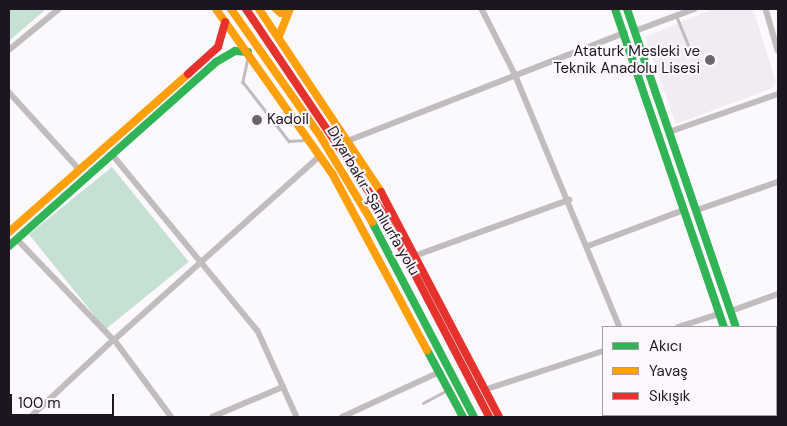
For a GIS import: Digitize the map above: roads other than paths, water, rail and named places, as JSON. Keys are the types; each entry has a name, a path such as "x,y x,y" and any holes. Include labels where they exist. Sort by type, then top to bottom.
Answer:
{"main road":[{"path":"216,9 249,52 321,156 463,417"},
{"name":"Diyarbakır-Şanlıurfa yolu","path":"231,9 319,134 388,248 474,417"},
{"name":"Diyarbakır-Şanlıurfa yolu","path":"246,9 383,213 488,417"},
{"path":"259,9 350,140 416,255 499,417"},
{"path":"276,9 281,12 289,9"},
{"path":"279,36 289,9"},
{"path":"616,9 724,326"},
{"path":"628,9 736,326"},
{"path":"9,231 218,48 224,37 224,20"},
{"path":"9,246 216,62 234,51 249,52"}],"street":[{"path":"9,50 59,9"},
{"path":"482,9 515,74 569,200 620,326"},
{"path":"635,31 694,9"},
{"path":"766,9 778,50"},
{"path":"350,140 515,74 625,33"},
{"path":"9,92 80,169"},
{"path":"669,132 778,94"},
{"path":"112,154 199,264 258,332 297,417"},
{"path":"31,417 114,340 321,156"},
{"path":"697,210 778,182"},
{"path":"416,255 569,200"},
{"path":"588,246 684,210"},
{"path":"17,239 114,340 171,417"},
{"path":"731,311 778,294"},
{"path":"681,326 719,314"},
{"path":"484,390 602,351"},
{"path":"342,417 440,372"},
{"path":"212,417 283,387"}],"lane":[{"path":"677,15 691,52"},
{"path":"249,52 242,82 289,141 311,140"},
{"path":"423,403 449,389"}],"place":[{"name":"Ataturk Mesleki ve Teknik Anadolu Lisesi","path":"710,60"},
{"name":"Kadoil","path":"257,120"}]}
